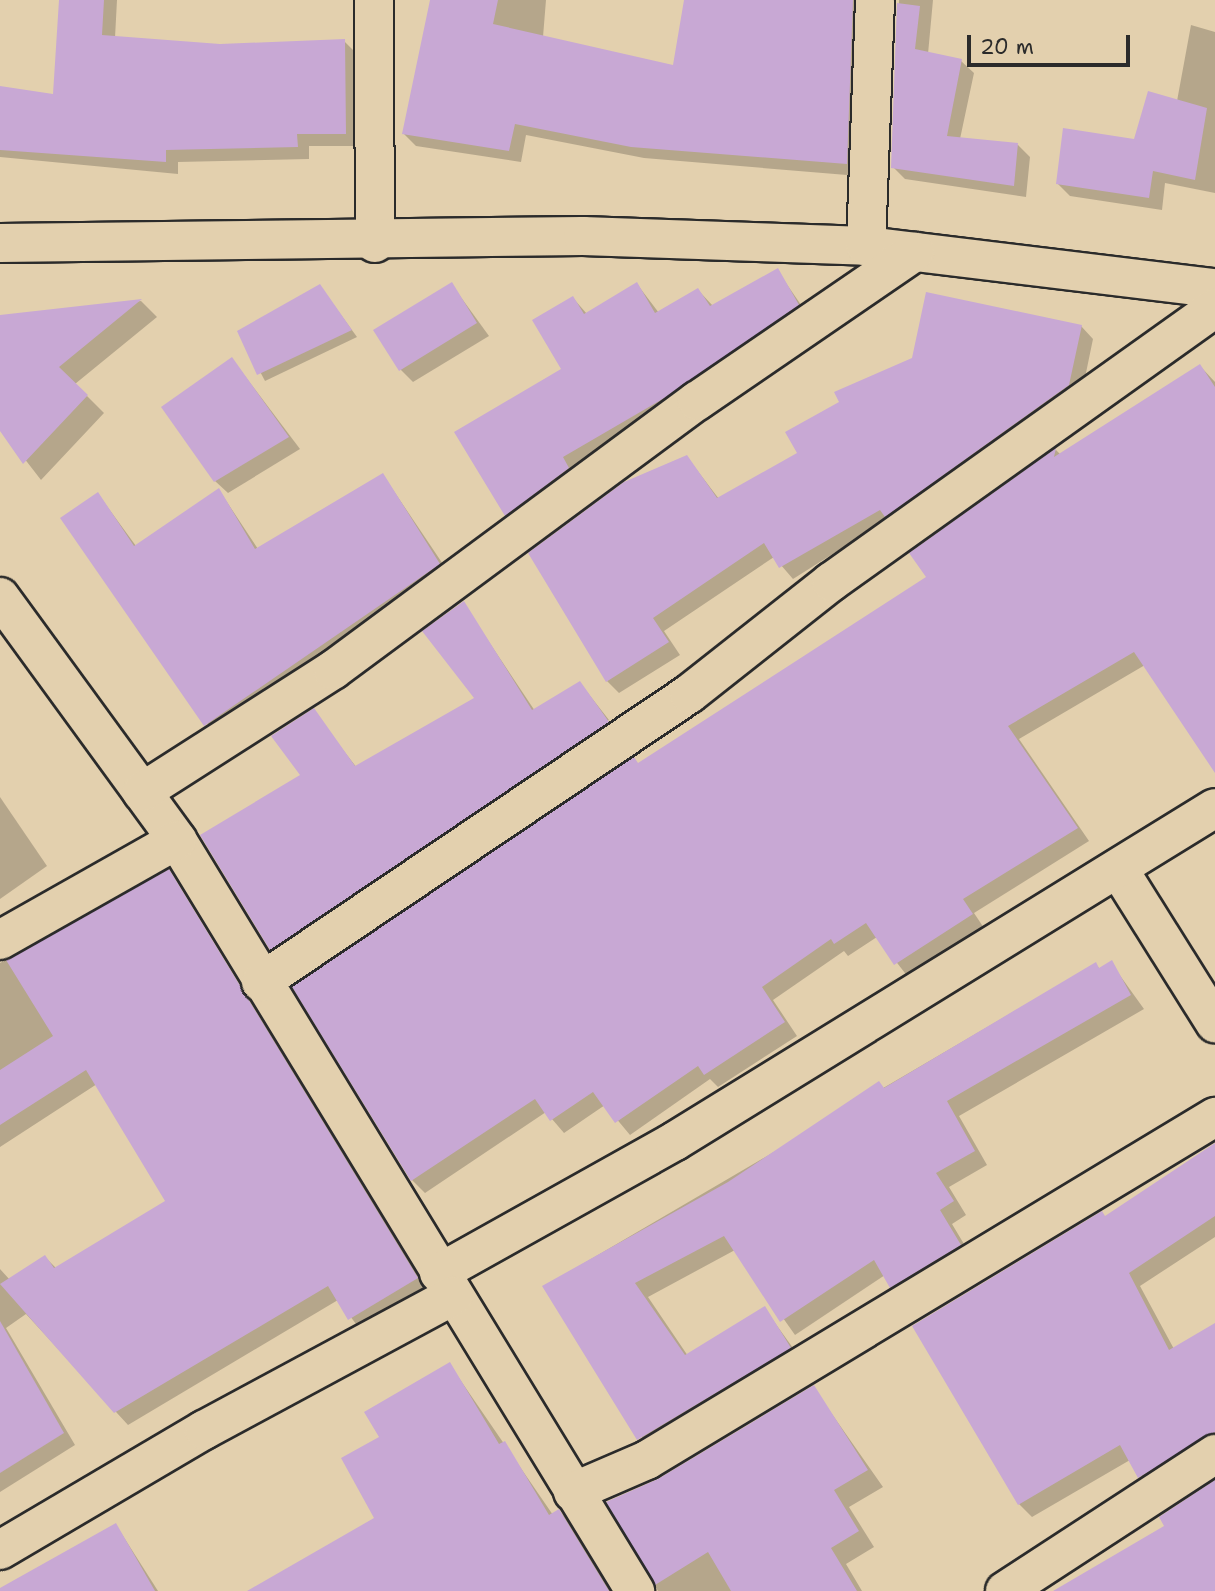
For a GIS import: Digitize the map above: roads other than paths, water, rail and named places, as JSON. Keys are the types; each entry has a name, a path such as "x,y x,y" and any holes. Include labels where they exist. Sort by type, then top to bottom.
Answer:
{"street":[{"path":"374,0 375,243"},
{"path":"866,246 875,0"},
{"path":"0,243 375,243 583,236 866,246 1215,288"},
{"path":"142,792 333,670 697,401 915,252"},
{"path":"261,982 689,694 831,582 1215,308"},
{"path":"0,597 177,840 261,982 635,1591"},
{"path":"0,1550 446,1284 1119,870 1215,808"},
{"path":"0,940 177,840"},
{"path":"1119,870 1215,1023"},
{"path":"573,1492 647,1460 1215,1117"},
{"path":"1005,1591 1215,1454"}]}
